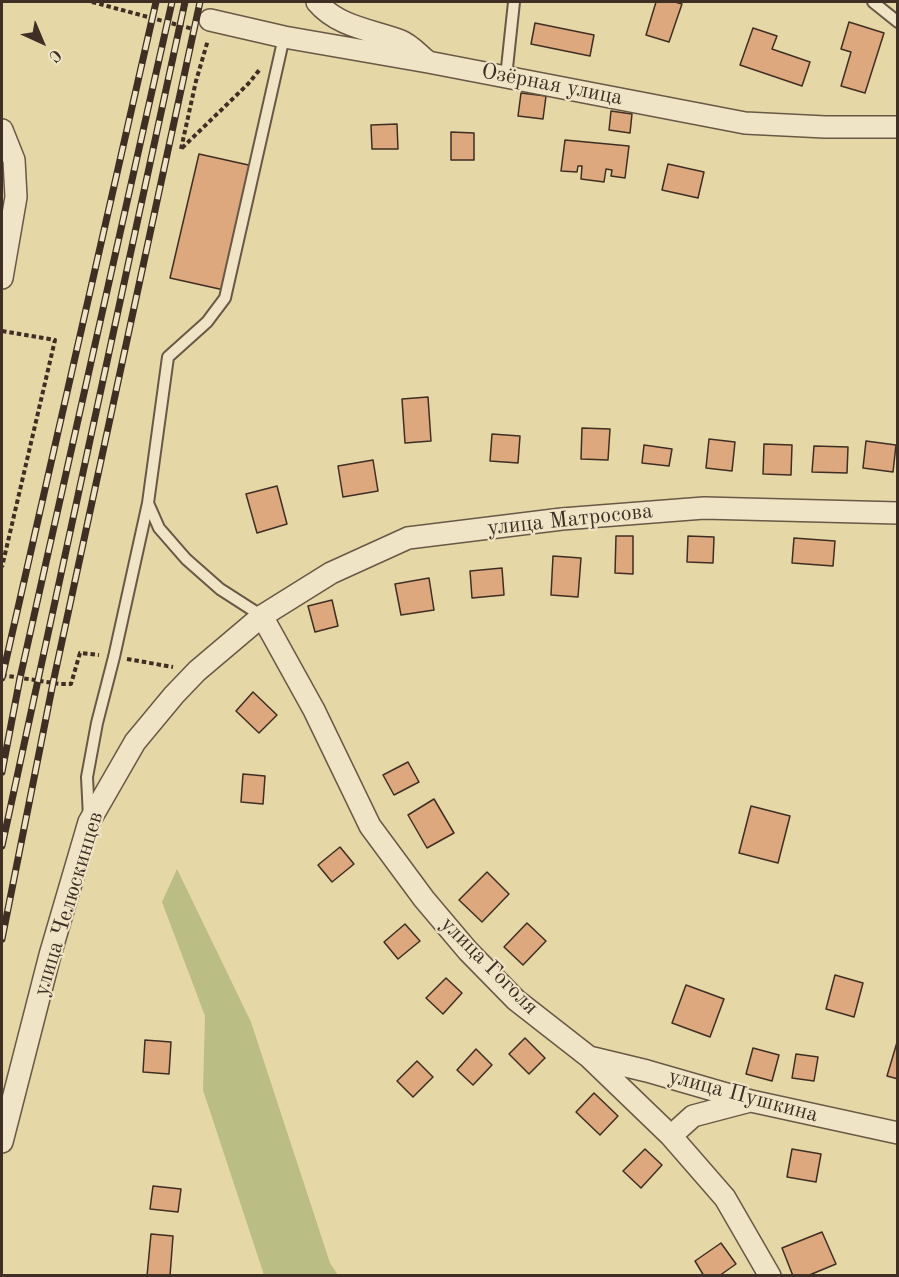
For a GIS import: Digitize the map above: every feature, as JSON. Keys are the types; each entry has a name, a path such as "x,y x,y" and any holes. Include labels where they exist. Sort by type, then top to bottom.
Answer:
{"street":[{"path":"317,2 324,10 344,22 404,42 428,62"},
{"name":"Озёрная улица","path":"207,28 284,37 428,62 745,123 825,127 897,127"},
{"path":"2,130 14,160 16,197 2,278"},
{"name":"улица Матросова","path":"262,616 331,573 408,538 562,519 704,508 897,513"},
{"name":"улица Челюскинцев","path":"2,1142 50,955 89,822 135,742 174,695 197,671 262,616"},
{"name":"улица Гоголя","path":"262,616 314,710 370,826 424,899 468,951 516,999 589,1057 671,1136 725,1198 770,1275"},
{"name":"улица Пушкина","path":"589,1057 751,1101 897,1133"},
{"path":"671,1136 693,1116 751,1101"}],"lane":[{"path":"506,77 514,2"},
{"path":"873,2 897,22"},
{"path":"89,822 87,777 97,723 148,503 168,357 207,322 225,298 284,37"},
{"path":"148,503 159,528 186,560 220,589 262,616"}],"path":[{"path":"92,2 207,28 181,149 248,84 262,65"},
{"path":"2,331 55,340 2,567"}],"green space":[{"path":"177,869 251,1022 330,1263 338,1275 264,1275 203,1090 205,1016 162,902"}],"building":[{"path":"656,2 682,4 669,42 646,35"},
{"path":"849,22 884,33 865,93 841,86 851,52 841,49"},
{"path":"535,23 594,35 590,56 531,44"},
{"path":"753,28 777,36 772,49 810,62 802,86 740,65"},
{"path":"521,93 546,96 543,119 518,116"},
{"path":"611,111 632,114 630,133 609,130"},
{"path":"397,124 398,149 372,149 371,125"},
{"path":"451,132 474,133 474,160 451,160"},
{"path":"565,140 629,146 625,178 611,176 612,170 606,169 604,182 581,179 582,166 578,166 577,172 561,171"},
{"path":"199,154 253,166 224,290 170,278"},
{"path":"668,164 704,172 698,198 662,190"},
{"path":"428,397 431,441 405,443 402,399"},
{"path":"582,428 610,429 608,460 581,459"},
{"path":"492,434 520,436 518,463 490,461"},
{"path":"709,439 735,442 732,471 706,468"},
{"path":"866,441 896,445 893,472 863,468"},
{"path":"764,444 792,445 791,475 763,474"},
{"path":"644,445 672,449 669,466 642,463"},
{"path":"814,446 848,447 847,473 812,472"},
{"path":"373,460 378,491 343,497 338,466"},
{"path":"277,486 287,524 257,533 246,494"},
{"path":"616,536 633,536 633,574 615,573"},
{"path":"688,536 714,537 713,563 687,562"},
{"path":"794,538 835,541 833,566 792,563"},
{"path":"553,556 581,558 578,597 551,595"},
{"path":"502,568 504,595 472,598 470,571"},
{"path":"429,578 434,610 401,615 395,584"},
{"path":"332,600 338,626 315,632 308,606"},
{"path":"253,692 277,715 259,733 236,711"},
{"path":"408,762 419,782 394,795 383,775"},
{"path":"243,774 265,776 263,804 241,802"},
{"path":"434,799 454,833 427,848 408,815"},
{"path":"751,806 790,816 778,863 739,853"},
{"path":"340,847 354,864 332,882 318,865"},
{"path":"487,872 509,894 482,922 459,900"},
{"path":"527,923 546,941 523,965 504,947"},
{"path":"405,924 420,941 398,959 384,942"},
{"path":"835,975 863,983 854,1017 826,1009"},
{"path":"446,978 462,993 443,1014 426,998"},
{"path":"686,985 724,999 710,1037 672,1023"},
{"path":"525,1038 545,1058 529,1074 509,1054"},
{"path":"898,1039 898,1079 887,1076"},
{"path":"145,1040 171,1042 169,1074 143,1072"},
{"path":"753,1048 779,1055 772,1081 746,1074"},
{"path":"476,1049 492,1065 473,1085 457,1070"},
{"path":"796,1054 818,1057 814,1081 792,1078"},
{"path":"417,1061 433,1077 413,1097 397,1081"},
{"path":"594,1093 618,1116 600,1135 576,1112"},
{"path":"645,1149 662,1165 641,1188 623,1171"},
{"path":"792,1149 821,1154 816,1182 787,1177"},
{"path":"153,1186 181,1189 178,1212 150,1209"},
{"path":"822,1232 836,1264 807,1276 793,1276 782,1248"},
{"path":"151,1234 173,1236 170,1276 147,1276"},
{"path":"721,1243 736,1264 719,1276 704,1276 695,1261"}],"railway":[{"path":"2,678 156,2"},
{"path":"2,772 20,678 172,2"},
{"path":"2,846 185,2"},
{"path":"2,939 53,683 200,2"}]}
